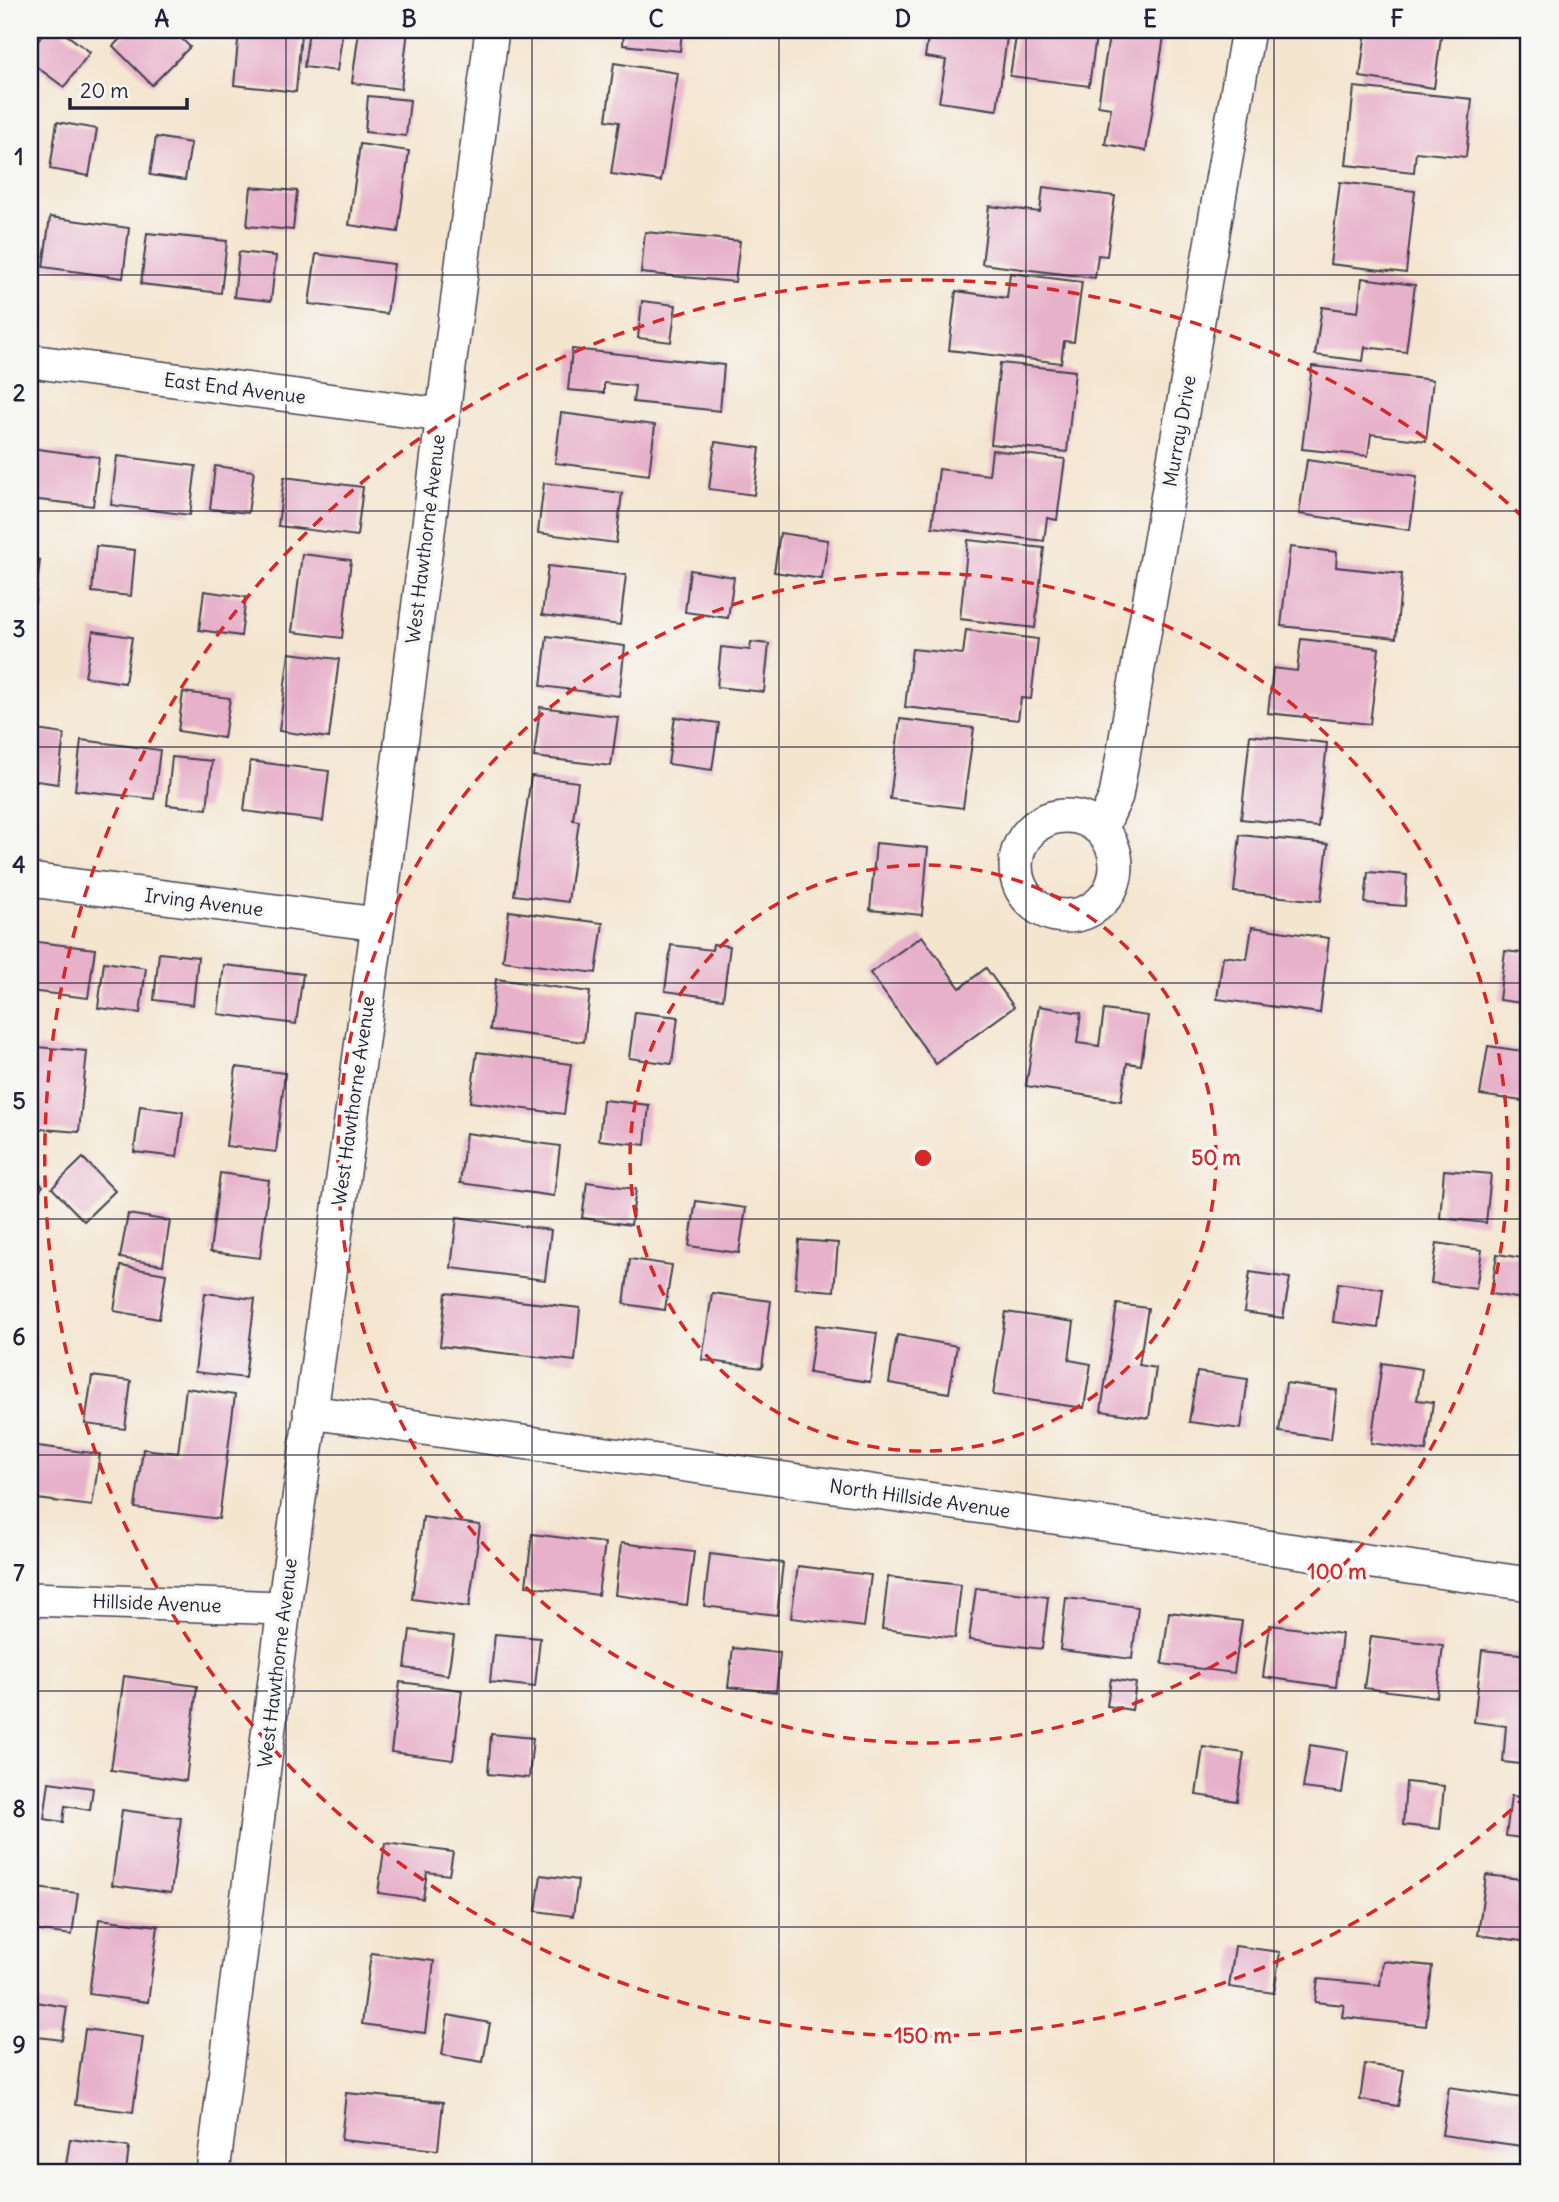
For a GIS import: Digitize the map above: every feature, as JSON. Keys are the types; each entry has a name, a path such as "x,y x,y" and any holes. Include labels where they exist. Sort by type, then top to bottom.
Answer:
{"street":[{"name":"West Hawthorne Avenue","path":"213,2172 284,1608 378,924 492,30"},
{"name":"Murray Drive","path":"1101,829 1116,796 1248,30"},
{"name":"East End Avenue","path":"30,361 441,415"},
{"name":"Irving Avenue","path":"30,880 378,924"},
{"name":"North Hillside Avenue","path":"310,1412 1529,1584"},
{"name":"Hillside Avenue","path":"30,1599 284,1608"}],"building":[{"path":"46,30 60,30 90,52 64,87 30,62 30,52"},
{"path":"129,30 173,30 190,47 152,85 113,46"},
{"path":"239,30 301,34 296,92 234,85"},
{"path":"309,30 343,30 337,71 304,67"},
{"path":"359,30 408,30 401,89 352,83"},
{"path":"624,30 682,30 680,51 623,45"},
{"path":"929,30 1008,30 997,110 939,102 946,60 925,57"},
{"path":"1017,30 1097,30 1089,86 1010,76"},
{"path":"1110,30 1165,30 1146,151 1105,144 1111,108 1098,106"},
{"path":"1366,30 1442,30 1434,88 1360,77"},
{"path":"614,63 678,73 661,181 611,174 619,122 606,120"},
{"path":"1354,87 1472,99 1466,157 1416,152 1414,172 1346,165"},
{"path":"368,96 410,100 406,136 365,132"},
{"path":"57,122 97,129 89,176 50,169"},
{"path":"156,137 191,143 185,180 150,175"},
{"path":"360,144 409,151 398,232 349,225"},
{"path":"1340,182 1415,191 1406,273 1330,264"},
{"path":"251,187 297,191 293,230 247,226"},
{"path":"1043,187 1115,196 1107,256 1098,255 1095,278 982,264 989,206 1040,212"},
{"path":"50,217 129,228 123,278 43,267"},
{"path":"645,232 740,241 735,282 641,273"},
{"path":"147,233 227,241 221,293 141,284"},
{"path":"239,252 276,256 271,301 234,297"},
{"path":"316,254 394,264 387,314 309,304"},
{"path":"1010,273 1082,282 1074,342 1064,341 1061,363 949,350 956,291 1007,298"},
{"path":"1362,278 1415,285 1406,352 1365,347 1363,361 1315,355 1322,307 1358,312"},
{"path":"642,301 676,305 671,342 638,338"},
{"path":"572,349 724,365 720,411 633,402 635,386 604,383 604,393 568,390"},
{"path":"1000,363 1075,371 1067,452 991,444"},
{"path":"1312,366 1433,380 1426,441 1371,434 1368,456 1302,449"},
{"path":"561,413 655,425 649,475 555,463"},
{"path":"715,442 760,448 754,495 709,489"},
{"path":"30,448 99,457 93,506 30,499"},
{"path":"992,450 1065,459 1057,520 1047,518 1044,541 932,527 939,469 989,475"},
{"path":"117,456 196,466 190,515 111,505"},
{"path":"1307,460 1417,476 1410,530 1299,514"},
{"path":"215,466 254,471 248,513 210,509"},
{"path":"284,477 363,487 357,536 278,526"},
{"path":"544,483 622,493 616,543 538,533"},
{"path":"780,533 828,540 822,579 774,572"},
{"path":"968,540 1044,548 1035,628 960,619"},
{"path":"96,546 135,550 131,596 92,592"},
{"path":"1290,547 1337,552 1336,567 1402,574 1396,638 1281,626"},
{"path":"302,554 351,560 342,638 292,632"},
{"path":"30,559 40,560 35,602 30,601"},
{"path":"548,566 626,575 620,625 542,615"},
{"path":"690,570 734,577 728,618 685,612"},
{"path":"204,591 246,597 241,636 199,630"},
{"path":"966,630 1038,639 1031,699 1021,698 1018,720 905,707 912,649 963,654"},
{"path":"93,631 132,637 125,683 85,677"},
{"path":"547,636 625,646 619,696 541,686"},
{"path":"1301,639 1379,648 1370,724 1268,713 1273,668 1297,671"},
{"path":"751,642 769,644 764,692 717,687 721,647 750,650"},
{"path":"289,653 339,659 329,738 279,731"},
{"path":"183,692 230,698 224,738 178,731"},
{"path":"540,707 618,717 611,766 534,757"},
{"path":"675,717 719,723 712,770 668,764"},
{"path":"900,719 974,728 963,808 890,799"},
{"path":"30,729 64,734 58,784 30,780"},
{"path":"1250,735 1327,743 1318,827 1241,819"},
{"path":"81,740 160,750 154,799 75,790"},
{"path":"172,757 212,761 207,809 167,805"},
{"path":"250,761 329,771 323,821 244,811"},
{"path":"531,776 578,782 573,820 579,821 568,902 514,895"},
{"path":"1240,835 1328,844 1321,901 1234,892"},
{"path":"876,843 928,848 922,915 870,910"},
{"path":"1368,872 1407,875 1405,906 1365,903"},
{"path":"509,911 603,923 596,973 503,961"},
{"path":"1252,927 1329,938 1320,1013 1217,999 1223,956 1247,959"},
{"path":"922,936 960,988 986,968 1014,1007 936,1064 870,973"},
{"path":"30,941 95,949 88,998 30,991"},
{"path":"713,944 730,946 723,999 665,991 671,945 712,950"},
{"path":"1505,951 1529,954 1529,1004 1499,1000"},
{"path":"159,953 198,957 193,1005 154,1000"},
{"path":"104,962 146,968 140,1013 98,1008"},
{"path":"224,965 303,974 296,1024 218,1014"},
{"path":"496,979 590,992 584,1042 490,1030"},
{"path":"1039,1006 1081,1013 1077,1043 1099,1046 1104,1010 1148,1016 1141,1065 1127,1063 1121,1101 1026,1086"},
{"path":"635,1012 678,1017 672,1064 629,1058"},
{"path":"1488,1046 1529,1052 1529,1102 1480,1095"},
{"path":"36,1047 87,1051 79,1132 30,1128"},
{"path":"477,1052 571,1064 564,1114 470,1102"},
{"path":"236,1067 285,1073 276,1152 226,1146"},
{"path":"603,1100 649,1105 645,1145 599,1140"},
{"path":"140,1106 183,1112 177,1157 134,1152"},
{"path":"466,1133 560,1146 554,1196 460,1183"},
{"path":"83,1158 115,1191 84,1221 52,1188"},
{"path":"1444,1170 1491,1174 1486,1223 1440,1218"},
{"path":"220,1173 269,1180 260,1258 210,1252"},
{"path":"30,1176 43,1186 30,1203"},
{"path":"587,1182 636,1189 631,1225 582,1218"},
{"path":"696,1201 746,1208 739,1253 689,1246"},
{"path":"128,1214 170,1221 163,1265 120,1258"},
{"path":"457,1217 551,1230 545,1280 451,1268"},
{"path":"799,1240 838,1243 834,1291 795,1288"},
{"path":"1437,1243 1482,1250 1476,1289 1431,1283"},
{"path":"1497,1254 1529,1259 1529,1300 1491,1294"},
{"path":"630,1259 672,1265 665,1310 624,1304"},
{"path":"121,1266 166,1274 159,1319 114,1311"},
{"path":"1250,1272 1290,1278 1283,1318 1244,1312"},
{"path":"1338,1283 1383,1289 1378,1328 1333,1322"},
{"path":"205,1293 255,1299 245,1378 195,1372"},
{"path":"446,1293 580,1308 575,1361 440,1346"},
{"path":"712,1293 771,1301 762,1368 702,1360"},
{"path":"1117,1304 1148,1308 1139,1365 1156,1368 1149,1418 1101,1411"},
{"path":"1006,1312 1074,1322 1069,1360 1091,1364 1084,1408 993,1395"},
{"path":"816,1325 877,1333 870,1382 809,1373"},
{"path":"897,1335 957,1346 949,1393 889,1383"},
{"path":"1382,1363 1422,1369 1417,1400 1433,1402 1426,1451 1371,1443"},
{"path":"1197,1372 1248,1379 1241,1429 1189,1422"},
{"path":"92,1376 131,1381 125,1429 85,1424"},
{"path":"1286,1383 1337,1390 1331,1439 1279,1432"},
{"path":"186,1388 235,1395 219,1519 135,1508 143,1449 178,1453"},
{"path":"30,1445 100,1454 92,1506 30,1498"},
{"path":"423,1517 480,1525 469,1607 412,1599"},
{"path":"532,1534 605,1543 598,1595 526,1586"},
{"path":"621,1543 694,1552 687,1605 615,1595"},
{"path":"710,1554 783,1563 777,1615 704,1606"},
{"path":"798,1566 871,1575 864,1627 791,1618"},
{"path":"888,1577 961,1585 955,1638 882,1629"},
{"path":"976,1588 1048,1597 1042,1649 969,1640"},
{"path":"1066,1598 1138,1607 1132,1659 1060,1650"},
{"path":"1169,1612 1242,1621 1234,1673 1162,1664"},
{"path":"1270,1625 1342,1634 1336,1687 1263,1677"},
{"path":"410,1630 454,1636 448,1675 405,1668"},
{"path":"495,1634 540,1638 535,1687 490,1682"},
{"path":"1371,1636 1443,1645 1437,1697 1364,1688"},
{"path":"733,1648 780,1653 776,1692 728,1687"},
{"path":"1482,1650 1529,1655 1529,1765 1503,1762 1506,1726 1474,1722"},
{"path":"124,1676 197,1686 186,1781 111,1770"},
{"path":"1111,1679 1136,1683 1132,1710 1107,1706"},
{"path":"400,1682 462,1690 453,1760 391,1752"},
{"path":"491,1734 533,1738 529,1778 488,1774"},
{"path":"1310,1745 1348,1751 1342,1793 1303,1788"},
{"path":"1203,1747 1244,1753 1237,1801 1196,1795"},
{"path":"49,1782 93,1788 90,1810 65,1806 63,1822 44,1819"},
{"path":"1406,1782 1444,1786 1440,1829 1403,1825"},
{"path":"1511,1796 1529,1798 1529,1839 1506,1836"},
{"path":"122,1810 181,1818 171,1893 112,1885"},
{"path":"385,1843 453,1852 449,1875 427,1872 423,1899 378,1893"},
{"path":"541,1875 578,1880 573,1916 536,1911"},
{"path":"1486,1875 1529,1880 1529,1942 1478,1935"},
{"path":"36,1888 78,1893 72,1935 31,1930"},
{"path":"99,1919 158,1926 148,2002 89,1994"},
{"path":"1235,1946 1280,1952 1274,1993 1229,1987"},
{"path":"371,1953 434,1961 425,2033 362,2024"},
{"path":"1383,1961 1432,1966 1426,2026 1342,2017 1344,2005 1315,2002 1318,1979 1380,1985"},
{"path":"30,2001 67,2007 62,2040 30,2036"},
{"path":"448,2015 490,2023 483,2062 442,2055"},
{"path":"85,2029 143,2037 133,2112 75,2105"},
{"path":"1365,2064 1404,2070 1398,2106 1360,2100"},
{"path":"1449,2087 1529,2099 1529,2147 1442,2135"},
{"path":"346,2093 443,2102 438,2150 341,2140"},
{"path":"70,2139 129,2147 126,2172 65,2172"}]}
